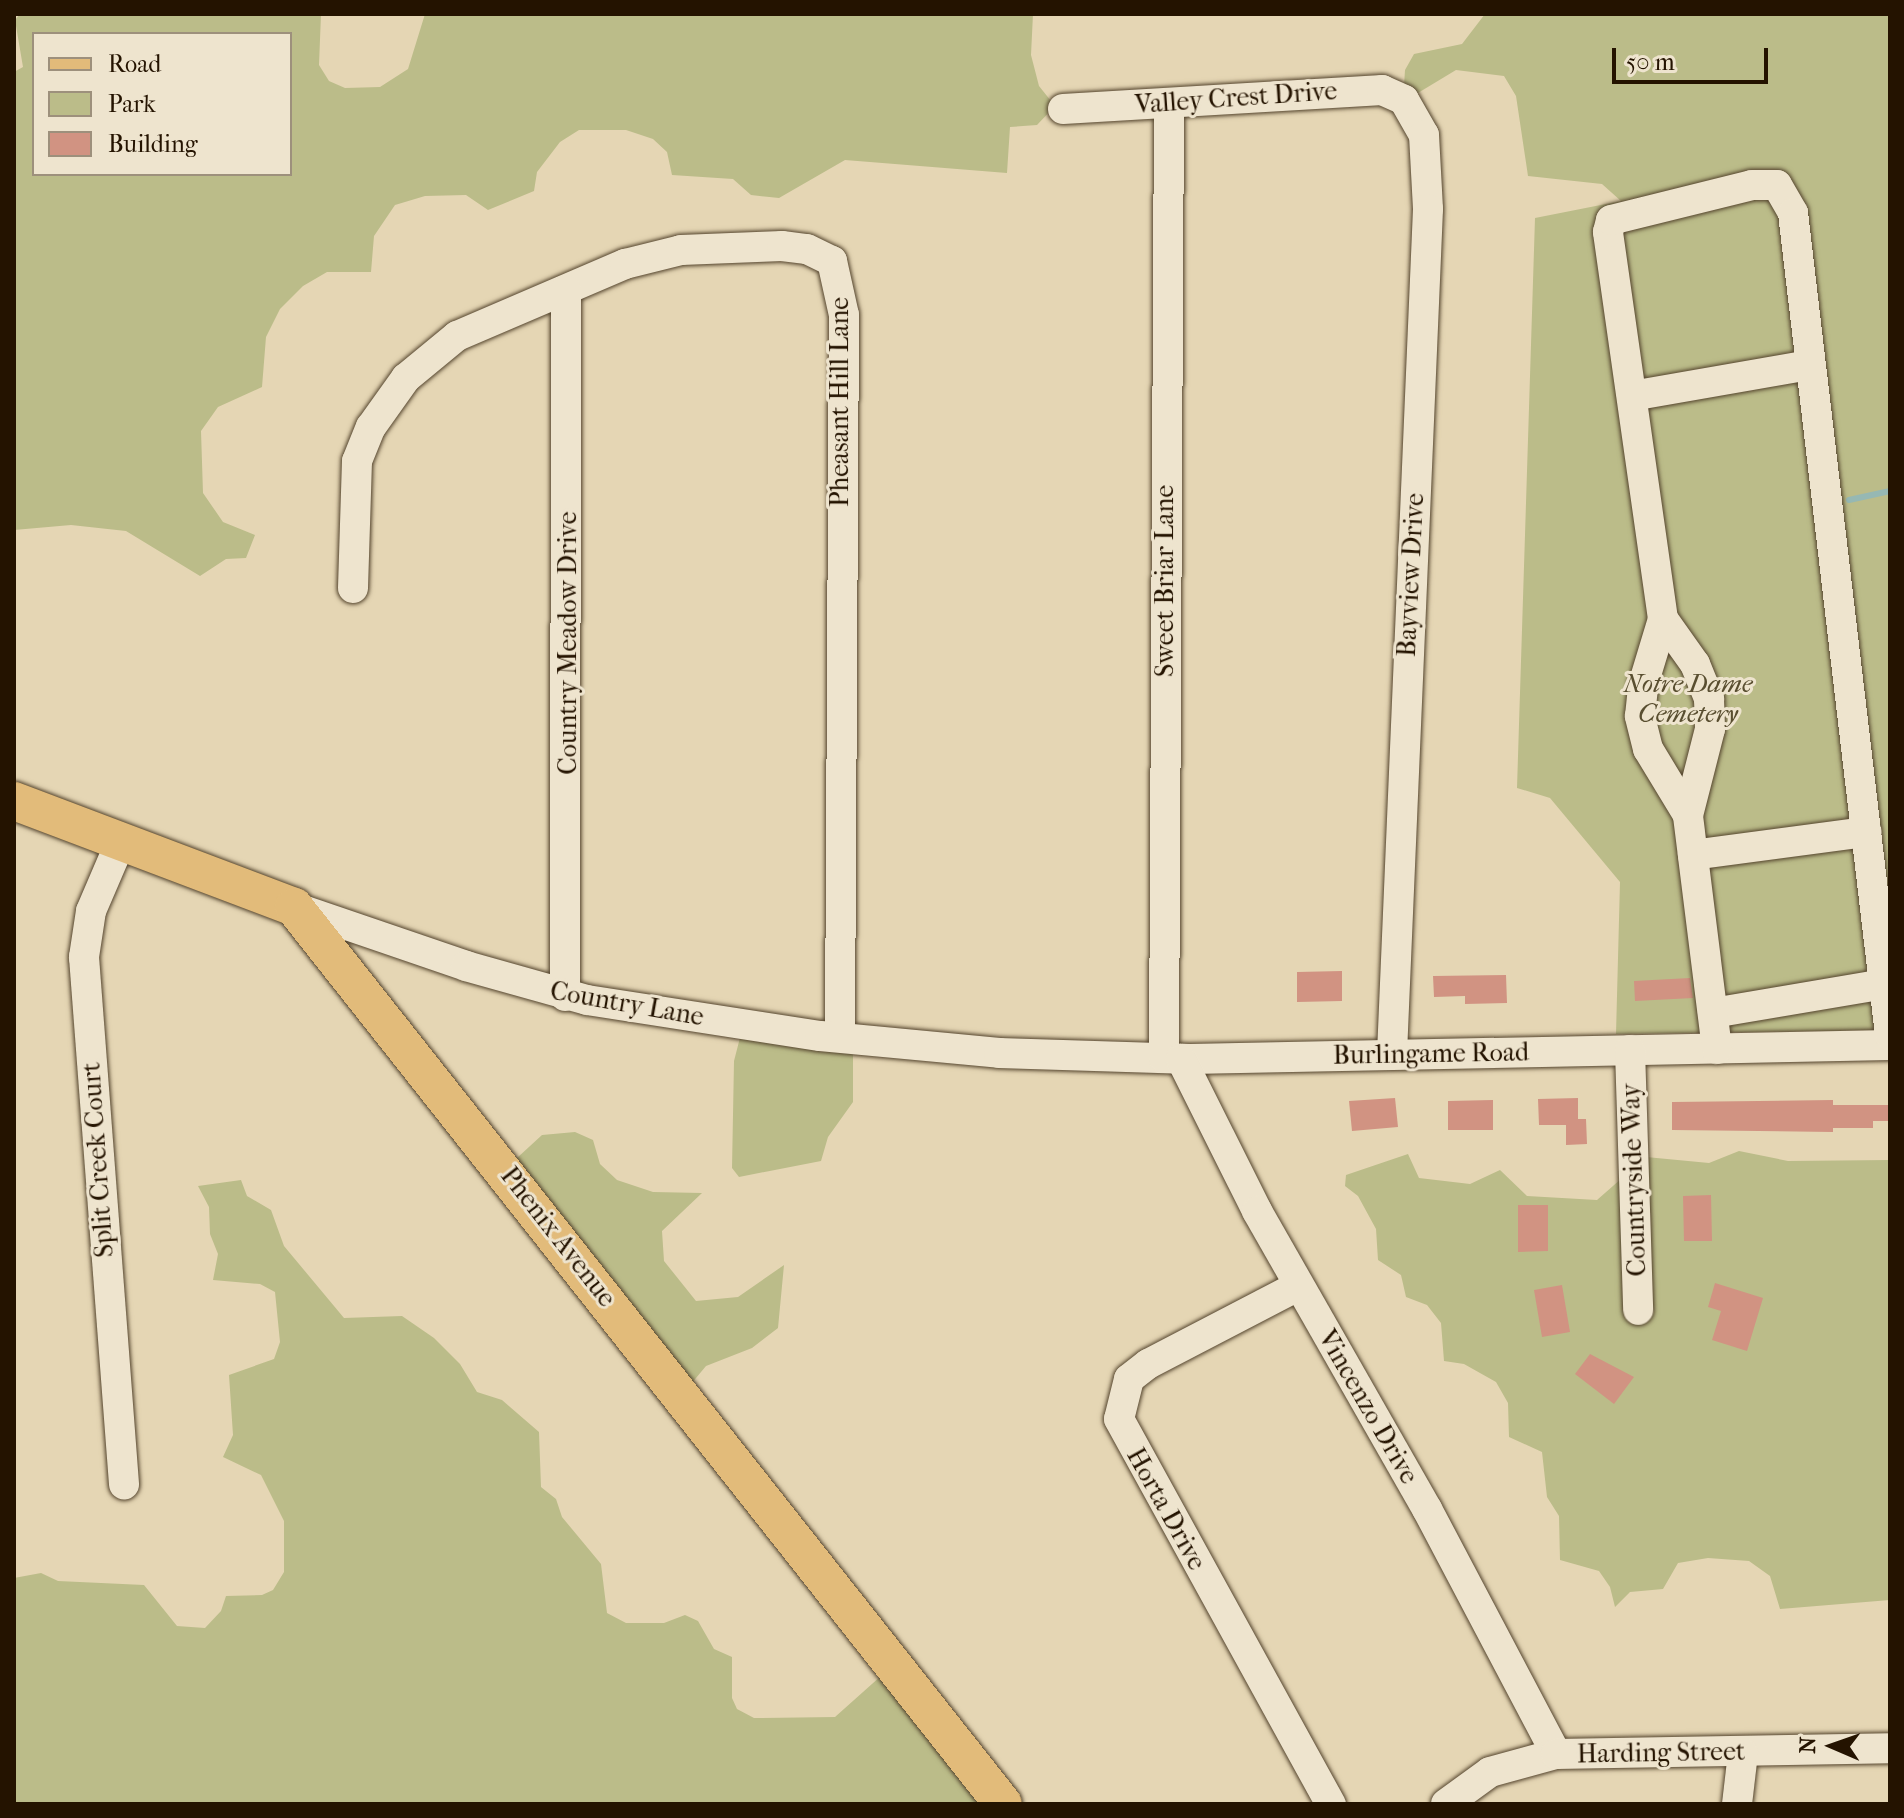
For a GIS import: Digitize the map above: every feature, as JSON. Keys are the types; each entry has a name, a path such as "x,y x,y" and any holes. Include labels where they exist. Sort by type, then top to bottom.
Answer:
{"main road":[{"path":"14,801 294,907"},
{"name":"Phenix Avenue","path":"294,907 1003,1804"}],"street":[{"name":"Valley Crest Drive","path":"1063,109 1354,89 1382,90 1405,102"},
{"name":"Bayview Drive","path":"1392,1054 1429,181 1424,135 1405,102"},
{"name":"Sweet Briar Lane","path":"1169,104 1172,1059"},
{"path":"1688,815 1648,749 1640,716 1643,685 1663,619 1608,232 1611,220 1752,185 1777,185 1793,213 1890,1035"},
{"name":"Pheasant Hill Lane","path":"353,588 357,461 387,403 406,378 457,336 656,255 755,245 807,249 832,261 839,277 844,315 840,1037"},
{"name":"Country Meadow Drive","path":"565,996 566,290"},
{"path":"1632,396 1810,365"},
{"path":"1663,619 1695,664 1709,699 1710,729 1688,815 1717,1049"},
{"path":"1693,855 1866,832"},
{"name":"Split Creek Court","path":"121,841 91,911 84,957 124,1484"},
{"name":"Country Lane","path":"294,907 565,996 840,1037 972,1050"},
{"path":"1713,1013 1884,984"},
{"name":"Burlingame Road","path":"972,1050 1172,1059 1890,1045"},
{"name":"Countryside Way","path":"1630,1050 1638,1310"},
{"name":"Vincenzo Drive","path":"1172,1059 1427,1509 1556,1754"},
{"name":"Horta Drive","path":"1298,1286 1148,1364 1129,1379 1119,1419 1331,1804"},
{"name":"Harding Street","path":"1446,1804 1490,1772 1556,1754 1890,1748"},
{"path":"1737,1804 1743,1753"}],"green space":[{"path":"20,14 321,14 319,65 329,81 345,88 380,87 408,69 425,14 1033,14 1031,55 1039,86 1055,106 1037,125 1010,127 1007,173 845,160 779,198 751,195 733,179 672,175 667,152 653,139 626,130 579,130 560,142 537,172 534,191 488,210 466,195 425,196 395,205 374,236 371,272 327,272 303,286 280,309 266,337 262,387 218,407 201,431 203,493 223,522 255,535 246,558 226,559 200,576 126,531 71,525 14,530 14,72 23,67 15,20"},
{"name":"Notre Dame Cemetery","path":"1485,14 1890,14 1890,1030 1616,1034 1620,882 1550,798 1517,788 1535,218 1621,201 1602,184 1528,176 1516,96 1504,76 1456,70 1403,102 1405,70 1414,54 1462,44"},
{"path":"743,1026 853,1038 853,1102 828,1137 821,1161 739,1177 732,1168 734,1061"},
{"path":"575,1132 593,1140 600,1164 617,1180 653,1192 702,1193 662,1231 664,1261 696,1301 738,1297 784,1265 778,1328 752,1348 706,1366 681,1396 504,1170 542,1135"},
{"path":"1739,1151 1788,1161 1890,1160 1890,1600 1780,1609 1770,1576 1749,1561 1708,1558 1678,1563 1663,1589 1630,1592 1615,1607 1610,1587 1599,1571 1560,1560 1559,1516 1547,1497 1542,1452 1509,1437 1508,1403 1496,1382 1464,1364 1444,1361 1441,1323 1427,1305 1406,1297 1401,1275 1378,1260 1376,1229 1358,1196 1345,1186 1346,1175 1408,1154 1419,1178 1470,1184 1500,1170 1527,1196 1597,1200 1646,1157 1709,1163"},
{"path":"241,1180 247,1196 271,1210 284,1246 344,1318 402,1316 434,1338 460,1364 477,1392 502,1400 539,1432 541,1487 556,1499 562,1517 601,1564 607,1613 626,1623 664,1623 685,1615 698,1621 714,1649 732,1657 732,1698 737,1709 754,1718 835,1717 891,1667 1003,1804 14,1804 14,1578 41,1573 58,1581 144,1585 177,1626 205,1628 221,1611 226,1596 262,1595 273,1590 284,1572 284,1521 261,1475 223,1457 233,1435 229,1375 274,1359 280,1342 275,1292 260,1284 213,1280 218,1254 210,1234 209,1207 198,1186"}],"building":[{"path":"1342,971 1342,1001 1297,1002 1297,972"},
{"path":"1506,975 1507,1003 1465,1004 1465,996 1434,997 1433,976"},
{"path":"1690,978 1693,998 1635,1001 1634,981"},
{"path":"1395,1098 1398,1127 1352,1131 1349,1101"},
{"path":"1578,1098 1578,1119 1586,1119 1587,1144 1566,1145 1566,1125 1539,1125 1538,1099"},
{"path":"1493,1100 1493,1130 1448,1130 1448,1101"},
{"path":"1833,1100 1833,1105 1890,1105 1890,1121 1873,1121 1873,1128 1833,1128 1833,1132 1672,1130 1672,1102"},
{"path":"1711,1195 1712,1241 1684,1241 1683,1196"},
{"path":"1518,1205 1548,1205 1548,1251 1518,1252"},
{"path":"1715,1283 1763,1298 1747,1351 1712,1340 1721,1311 1708,1307"},
{"path":"1562,1285 1570,1332 1542,1337 1534,1290"},
{"path":"1590,1354 1634,1377 1614,1404 1575,1374"}],"waterway":[{"path":"1849,500 1890,491"}]}
